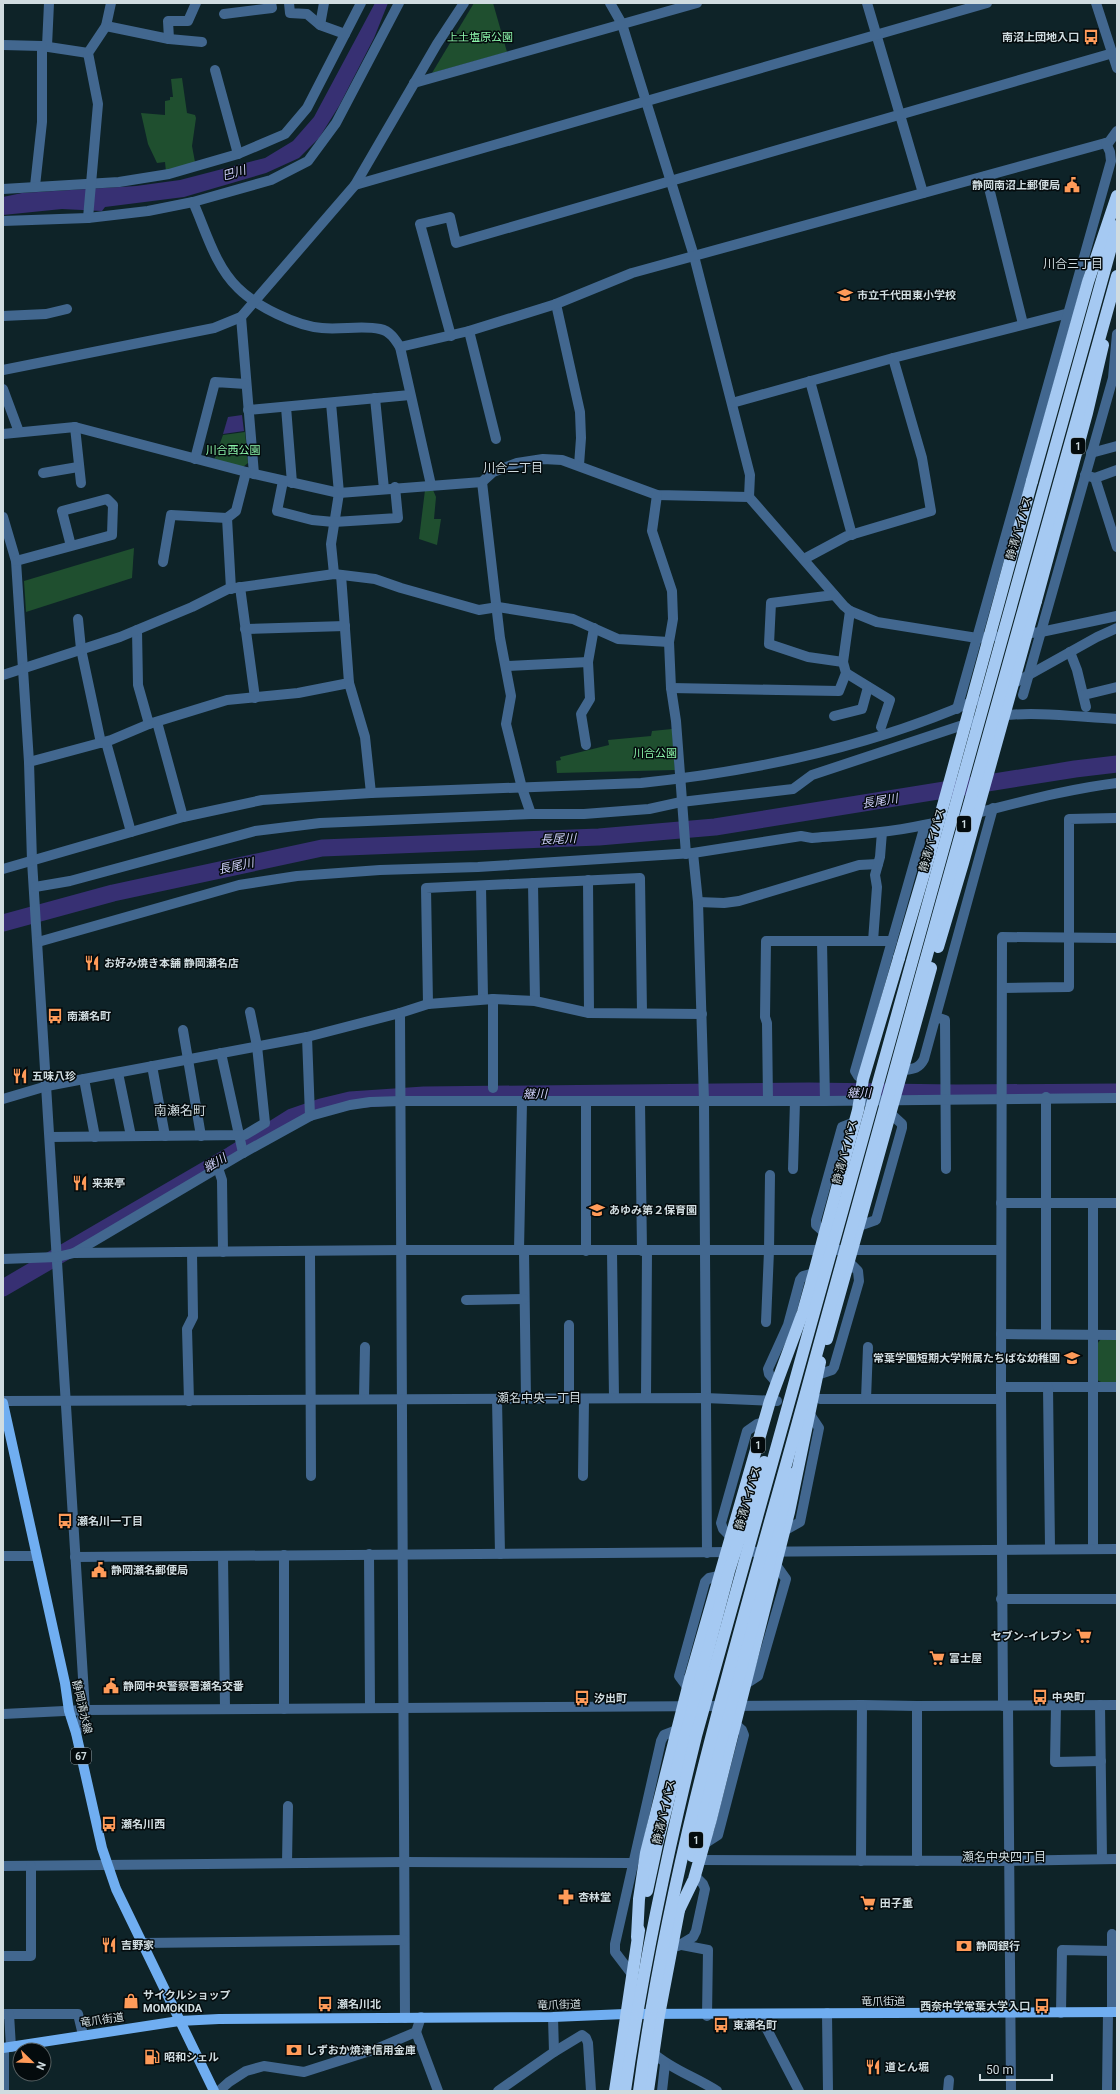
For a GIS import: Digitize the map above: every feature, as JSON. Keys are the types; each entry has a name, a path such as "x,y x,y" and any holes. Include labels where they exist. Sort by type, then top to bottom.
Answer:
{"highway":[{"name":"1","path":"617,2091 625,2014 637,1937 639,1899 646,1853 683,1706 725,1553 764,1422 773,1401 776,1382 803,1312 825,1234 855,1122 863,1079 934,838 1032,481 1058,365 1117,196"},
{"name":"静清バイパス","path":"617,2091 671,1837 696,1736 1117,226"},
{"name":"1","path":"648,2091 659,2015 677,1946 678,1912 714,1768 786,1497 814,1374 1117,276"},
{"name":"1","path":"639,2091 657,1976 683,1844 753,1580 853,1249 931,968 963,863 1087,413 1117,289"},
{"path":"637,1937 658,1840 729,1572 821,1285"},
{"name":"1","path":"678,1912 695,1876 700,1860 738,1706 776,1565 809,1413 814,1374"}],"main road":[{"name":"静岡清水線","path":"3,1402 65,1683 69,1711 76,1733 108,1865 116,1889 214,2091"},
{"name":"竜爪街道","path":"6,2048 179,2021 219,2019 553,2017 625,2014 707,2016 827,2013 1113,2012"}],"street":[{"path":"36,186 42,122 44,46 49,3"},
{"path":"88,217 98,104 88,53 106,26 111,3"},
{"path":"169,39 168,21 188,21 196,3"},
{"path":"224,14 272,8 271,3"},
{"path":"289,3 290,13 307,14 320,25 345,34"},
{"path":"320,25 324,3"},
{"path":"3,189 36,186 90,185 169,174 238,154 266,144 285,134 307,108 361,3"},
{"path":"3,221 88,217 148,211 193,202 271,180 308,161 336,123 400,3"},
{"path":"3,370 214,328 241,317 354,185 414,83 464,3"},
{"path":"610,3 622,24 694,256 750,475 749,497 834,595 850,611 877,622 977,638 1041,632 1117,616"},
{"path":"414,83 697,3"},
{"path":"867,3 923,193"},
{"path":"354,185 987,3"},
{"path":"451,336 420,224 450,217 456,243 900,115 1115,61 1096,3"},
{"path":"106,26 169,39 202,42"},
{"path":"3,45 44,46 88,53"},
{"path":"215,70 238,154"},
{"path":"400,347 451,336 556,304 632,272 1106,143 1109,142 1117,131"},
{"path":"957,709 1058,365 1068,313 1111,161 1110,152 1106,143"},
{"path":"986,176 1023,324"},
{"path":"193,202 222,270 237,288 254,302 303,324 322,328 381,329 393,335 400,347 431,485"},
{"path":"1079,278 1091,271"},
{"path":"556,304 580,412 581,438 579,465"},
{"path":"3,316 46,314 67,309"},
{"path":"732,403 893,358 1068,313"},
{"path":"163,562 171,515 227,518 236,511 250,473 248,410 241,317"},
{"path":"469,331 496,439"},
{"path":"1023,696 1113,378 1117,334"},
{"path":"804,559 852,535 931,511 922,458 893,358"},
{"path":"810,381 852,535"},
{"path":"195,459 215,382 246,384"},
{"path":"3,389 19,432"},
{"path":"248,410 410,395"},
{"path":"375,398 384,489"},
{"path":"331,403 339,493 331,544 338,575 345,626 349,683 365,737 371,793"},
{"path":"286,407 288,482 277,511 312,520 334,522 398,518 395,487"},
{"path":"3,434 75,427 250,473 339,493 395,487 482,482 493,472 517,463 543,459 562,460 579,465 657,495 749,497"},
{"path":"75,427 78,468 81,483"},
{"path":"1091,453 1117,446"},
{"path":"43,473 78,468"},
{"path":"1085,475 1095,478 1117,470"},
{"path":"1095,478 1117,547"},
{"path":"482,482 498,606 500,638 511,696 506,724 522,788 531,814"},
{"path":"657,495 652,531 672,591 673,619 669,642 670,688 676,720 681,803 698,902 704,1101 707,1553"},
{"path":"16,561 112,535 113,505 107,499 62,511 71,546"},
{"path":"3,517 16,561 29,762 32,861 85,1710 76,1733"},
{"path":"227,518 236,588 246,629 255,698"},
{"path":"3,675 120,637 236,588 338,575 375,579 479,610 498,606 573,619 618,639 669,642"},
{"path":"834,595 771,603 769,644 808,657 843,662"},
{"path":"670,688 839,691 846,673 843,662 850,611"},
{"path":"78,619 81,650 103,742 131,832"},
{"path":"246,629 345,626"},
{"path":"586,745 581,714 590,699 588,662 594,628"},
{"path":"3,869 184,817 262,800 371,793 641,783 680,779 807,756 891,733 957,709 1007,687 1117,628"},
{"path":"137,630 138,685 153,723 184,817"},
{"path":"1070,652 1077,670 1086,707"},
{"path":"506,666 588,662"},
{"path":"846,673 890,700 881,727"},
{"path":"29,762 103,742 153,723 227,700 298,693 349,683"},
{"path":"834,716 862,709 868,687"},
{"path":"1084,695 1117,687"},
{"path":"35,890 255,831 320,823 531,814 584,814 635,810 793,789 812,776 986,717 1024,714 1117,719"},
{"path":"38,940 239,885 297,876 380,870 478,867 689,853 801,836 812,838 882,832 925,825 1065,792 1117,783"},
{"path":"903,1070 920,1066 936,1016 993,808"},
{"path":"1002,988 1070,988 1069,819 1117,818"},
{"path":"863,1079 858,1076 855,1071 925,825"},
{"path":"873,941 877,887 875,875 882,832"},
{"path":"698,902 724,903 739,900 859,865 878,864"},
{"path":"428,1004 426,888 640,878 642,1013"},
{"path":"588,880 589,1013"},
{"path":"533,883 535,1001"},
{"path":"481,886 493,1088"},
{"path":"1011,2091 1006,1706 1001,1599 1003,1549 1000,1387 1002,937 1117,938"},
{"path":"768,1101 767,1023 765,1017 766,941 892,941"},
{"path":"822,941 825,1101"},
{"path":"3,1099 47,1086 307,1037 400,1013 428,1004 488,998 535,1001 589,1013 702,1014"},
{"path":"50,1137 245,1135 264,1123 257,1046 250,1012"},
{"path":"400,1013 404,1555 405,2018"},
{"path":"936,1016 945,1020 946,1169"},
{"path":"183,1030 201,1136"},
{"path":"307,1037 310,1116"},
{"path":"221,1053 242,1153"},
{"path":"152,1066 166,1136"},
{"path":"118,1073 132,1136"},
{"path":"84,1079 95,1137"},
{"path":"1046,1097 1046,1334"},
{"path":"74,1253 242,1153 310,1116 350,1105 370,1102 825,1101 1002,1100 1046,1097 1117,1098"},
{"path":"640,1101 645,1251 646,1398"},
{"path":"794,1169 795,1101"},
{"path":"522,1102 521,1250 524,1299 526,1399"},
{"path":"586,1102 586,1251"},
{"path":"218,1168 222,1180 223,1252"},
{"path":"766,1322 770,1175"},
{"path":"1001,1203 1117,1203"},
{"path":"1093,1549 1094,1203"},
{"path":"3,1259 57,1257 74,1253 402,1250 769,1252 853,1249 1001,1250"},
{"path":"310,1251 311,1476"},
{"path":"612,1251 614,1398"},
{"path":"189,1401 187,1329 192,1317 192,1252"},
{"path":"466,1300 524,1299"},
{"path":"568,1325 569,1399"},
{"path":"1001,1334 1117,1335"},
{"path":"364,1400 365,1347"},
{"path":"866,1399 868,1347"},
{"path":"1000,1387 1117,1387"},
{"path":"1048,1387 1050,1548"},
{"path":"3,1402 614,1398 705,1398 773,1401"},
{"path":"497,1399 500,1554"},
{"path":"583,1476 584,1399"},
{"path":"820,1400 1001,1399"},
{"path":"75,1557 725,1553 1050,1548 1117,1549"},
{"path":"368,1554 370,1708"},
{"path":"284,1555 284,1709"},
{"path":"3,1556 36,1556"},
{"path":"223,1556 225,1709"},
{"path":"1001,1599 1117,1599"},
{"path":"3,1714 85,1710 862,1704 917,1706 1117,1705"},
{"path":"861,1861 862,1704"},
{"path":"1100,1705 1102,1859"},
{"path":"917,1706 917,1861"},
{"path":"1056,1706 1055,1762 1101,1761"},
{"path":"632,1973 615,1952 615,1944 632,1863 661,1741 664,1735 677,1730"},
{"path":"287,1863 288,1806"},
{"path":"700,1860 1009,1861 1117,1859"},
{"path":"3,1866 404,1862 632,1863"},
{"path":"3,1956 31,1956 31,1866"},
{"path":"677,1946 693,1937 696,1931 705,1889 703,1884 695,1876"},
{"path":"1107,2091 1113,2012 1112,1934"},
{"path":"142,1942 404,1940"},
{"path":"677,1946 708,1950 707,2016"},
{"path":"1061,2012 1062,1950 1112,1951"},
{"path":"827,2013 828,2091"},
{"path":"4,2091 6,2014 78,2014 83,2035"},
{"path":"759,2014 799,2091"},
{"path":"421,2017 416,2032 438,2091"},
{"path":"553,2017 554,2052"},
{"path":"219,2091 228,2082 246,2071 264,2066 304,2072 376,2049 416,2032"},
{"path":"498,2091 509,2087 554,2052 582,2035 586,2038 588,2043 590,2091"},
{"path":"653,2053 665,2064 703,2082 717,2091"},
{"path":"662,2091 665,2064"},
{"path":"948,2080 948,2091"}],"green space":[{"name":"上土塩原公園","path":"474,3 493,3 507,52 432,73"},
{"path":"182,78 187,113 195,115 196,118 192,146 195,162 166,172 165,162 157,163 148,144 141,113 165,115 165,101 170,100 170,97 173,97 171,79"},
{"name":"川合西公園","path":"245,432 248,463 243,467 214,460 223,435"},
{"path":"425,490 433,490 436,497 434,519 441,519 437,545 419,539"},
{"path":"134,548 132,578 26,612 24,581"},
{"name":"川合公園","path":"672,729 675,770 557,773 556,761 561,760 560,757 609,745 608,740 651,736 652,731"},
{"path":"1101,1339 1117,1339 1117,1382 1101,1382 1097,1380 1097,1344"}],"water":[{"name":"巴川","path":"375,3 388,3 374,38 339,106 319,138 299,158 266,173 184,197 105,207 102,211 62,209 3,215 3,197 22,193 136,186 180,180 265,158 293,141 314,117"},
{"path":"242,415 244,431 223,434 228,417"}],"waterway":[{"name":"長尾川","path":"3,923 113,893 322,848 599,837 715,827 1075,769 1117,764"},
{"name":"継川","path":"3,1288 231,1155 292,1117 321,1107 350,1100 424,1095 809,1091 956,1093 1117,1092"}],"place":[{"name":"南沼上団地入口","path":"1091,37"},
{"name":"静岡南沼上郵便局","path":"1072,185"},
{"name":"市立千代田東小学校","path":"845,295"},
{"name":"お好み焼き本舗 静岡瀬名店","path":"92,963"},
{"name":"南瀬名町","path":"55,1016"},
{"name":"五味八珍","path":"20,1076"},
{"name":"来来亭","path":"80,1183"},
{"name":"あゆみ第２保育園","path":"597,1210"},
{"name":"常葉学園短期大学附属たちばな幼稚園","path":"1072,1358"},
{"name":"瀬名川一丁目","path":"65,1521"},
{"name":"静岡瀬名郵便局","path":"99,1570"},
{"name":"セブン-イレブン","path":"1084,1636"},
{"name":"富士屋","path":"937,1658"},
{"name":"静岡中央警察署瀬名交番","path":"111,1686"},
{"name":"中央町","path":"1040,1697"},
{"name":"汐出町","path":"582,1698"},
{"name":"瀬名川西","path":"109,1824"},
{"name":"杏林堂","path":"566,1897"},
{"name":"田子重","path":"868,1903"},
{"name":"吉野家","path":"109,1945"},
{"name":"静岡銀行","path":"964,1946"},
{"name":"サイクルショップ MOMOKIDA","path":"131,2001"},
{"name":"瀬名川北","path":"325,2004"},
{"name":"西奈中学常葉大学入口","path":"1042,2006"},
{"name":"東瀬名町","path":"721,2025"},
{"name":"しずおか焼津信用金庫","path":"294,2050"},
{"name":"昭和シェル","path":"152,2057"},
{"name":"道とん堀","path":"873,2067"}],"district":[{"name":"川合三丁目","path":"1073,264"},
{"name":"川合二丁目","path":"513,468"},
{"name":"南瀬名町","path":"180,1110"},
{"name":"瀬名中央一丁目","path":"539,1398"},
{"name":"瀬名中央四丁目","path":"1004,1857"}]}
